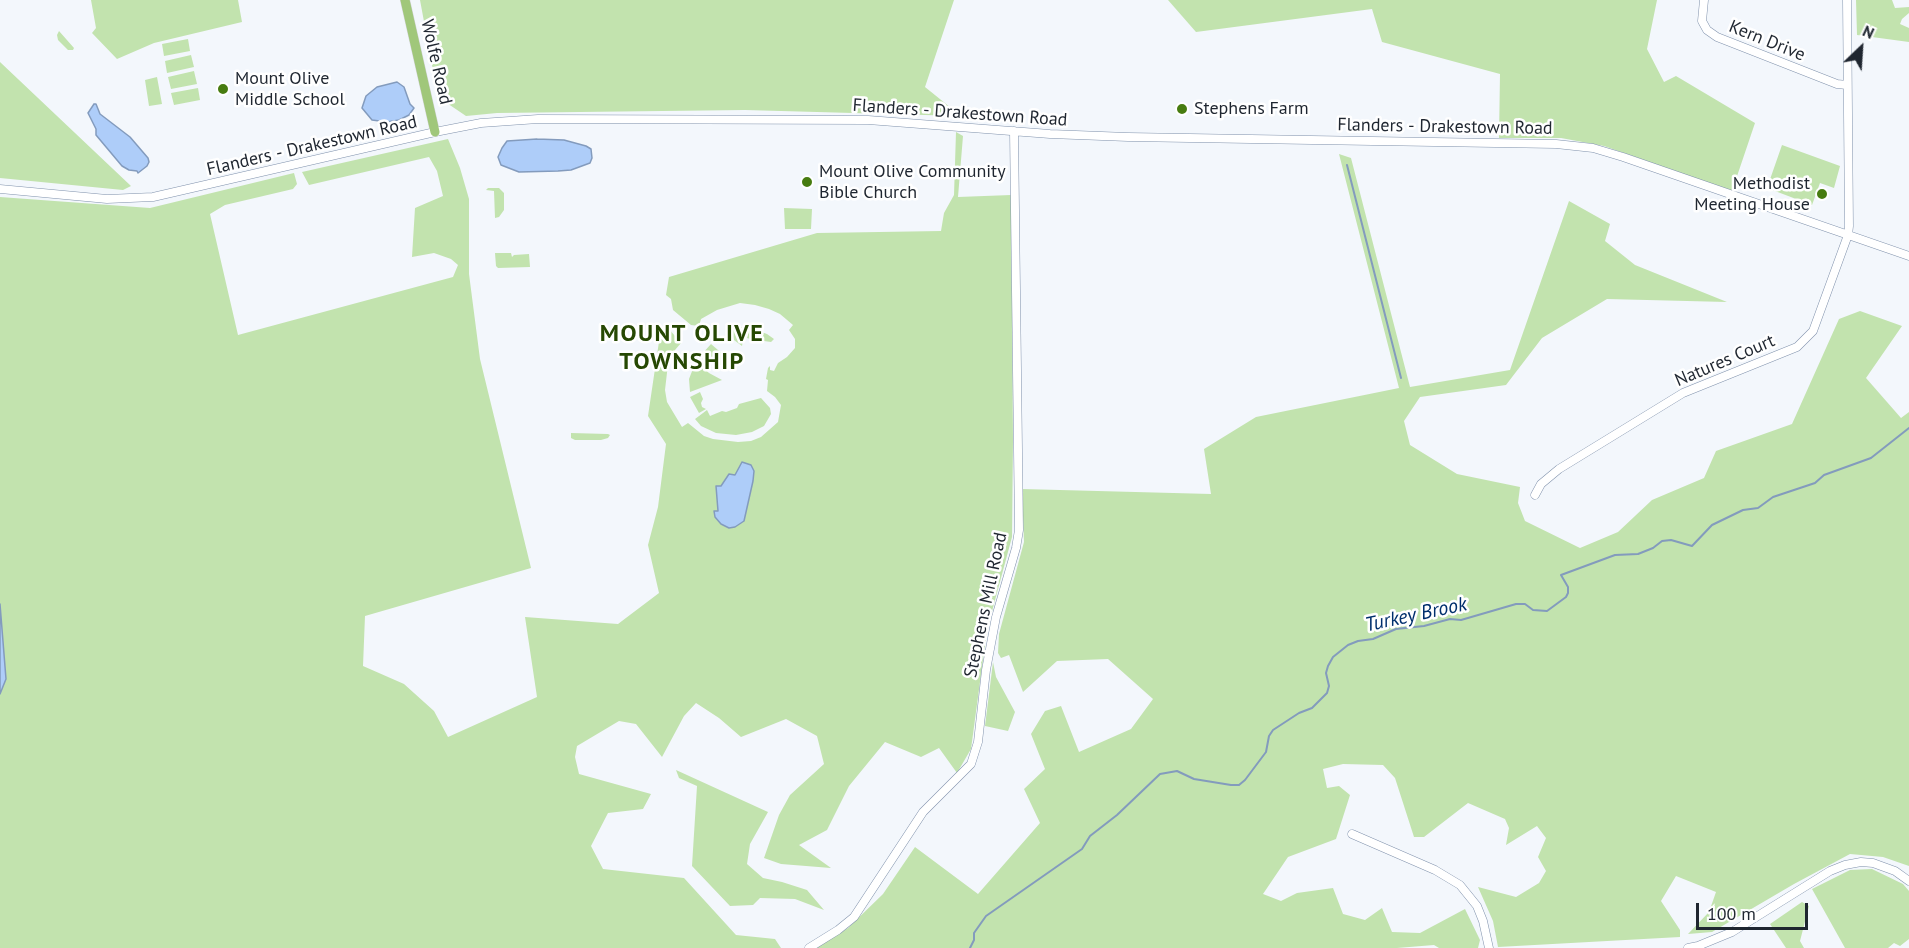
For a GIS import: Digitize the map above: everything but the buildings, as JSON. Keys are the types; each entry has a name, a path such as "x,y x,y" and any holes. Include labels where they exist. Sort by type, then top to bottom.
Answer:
{"main road":[{"name":"Wolfe Road","path":"405,0 435,132"}],"street":[{"name":"Kern Drive","path":"1704,0 1702,21 1707,30 1717,37 1837,84 1847,85"},
{"name":"Natures Court","path":"1534,495 1541,484 1559,469 1683,393 1802,343 1813,331 1818,323 1848,235 1847,0"},
{"name":"Flanders - Drakestown Road","path":"0,189 107,199 153,197 481,123 538,119 868,120 1128,137 1573,145 1635,161 1909,256"},
{"name":"Stephens Mill Road","path":"809,948 838,930 854,916 923,812 971,764 978,742 981,702 994,626 1016,548 1018,530 1014,131"},
{"path":"1352,834 1435,870 1460,885 1477,906 1484,921 1489,948"},
{"path":"1688,948 1732,932 1845,865 1861,862 1873,863 1895,871 1909,881"}],"green space":[{"path":"91,0 238,0 242,22 154,43 117,59 92,33 96,28"},
{"path":"420,0 954,0 925,87 961,116 745,110 497,113 466,116 438,97"},
{"path":"1168,0 1657,0 1647,49 1664,82 1676,76 1755,123 1732,191 1604,146 1561,138 1499,138 1500,74 1382,42 1372,9 1196,32"},
{"path":"1856,0 1892,0 1895,8 1909,7 1909,13 1900,24 1909,28 1909,42 1857,35"},
{"path":"59,31 74,48 73,50 68,50 58,40"},
{"path":"188,39 190,51 164,56 162,44"},
{"path":"191,55 194,67 167,73 165,61"},
{"path":"0,62 131,186 123,190 0,178"},
{"path":"194,71 197,84 171,89 168,77"},
{"path":"157,77 162,104 149,106 145,80"},
{"path":"198,88 200,100 174,105 171,93"},
{"path":"956,132 963,136 958,197 1011,195 1013,440 1012,537 987,630 971,749 957,773 939,748 921,757 885,742 849,786 827,830 799,845 831,868 781,864 764,858 779,815 790,795 824,764 817,736 786,719 741,737 719,718 696,703 684,716 662,757 636,724 619,721 577,746 575,757 579,774 651,794 643,809 608,813 591,846 603,869 684,878 736,935 775,939 781,948 0,948 0,197 150,208 294,173 297,184 293,189 225,205 210,214 238,335 453,277 458,265 451,259 434,253 412,257 415,208 443,196 437,171 429,157 309,185 302,172 448,139 469,199 469,274 480,359 531,568 365,616 363,666 404,684 434,711 448,737 537,697 525,617 618,624 659,593 648,545 658,507 666,444 648,416 661,328 669,329 681,343 668,364 665,390 667,402 682,427 688,423 704,436 738,442 761,437 778,422 781,405 767,391 768,380 766,379 768,368 770,366 770,370 774,371 778,363 795,348 795,339 789,330 793,325 780,314 769,309 740,303 717,310 701,319 699,326 691,325 673,310 671,299 666,295 669,277 817,233 941,231 944,213 954,195"},
{"path":"1782,145 1840,166 1834,188 1820,183 1812,205 1767,188"},
{"path":"1339,154 1351,158 1410,387 1510,370 1569,201 1610,224 1605,241 1635,265 1727,302 1607,299 1542,338 1506,385 1420,397 1404,421 1410,445 1457,474 1520,487 1518,503 1525,521 1580,548 1618,532 1652,500 1704,478 1716,451 1792,424 1839,319 1860,311 1902,326 1866,378 1901,418 1909,412 1909,866 1883,857 1850,854 1712,932 1688,934 1709,912 1716,892 1676,876 1661,901 1680,930 1680,937 1498,947 1493,921 1478,887 1516,897 1539,883 1546,871 1538,857 1546,838 1537,826 1506,845 1509,828 1505,819 1468,803 1424,837 1414,837 1395,778 1383,765 1343,764 1323,769 1327,788 1339,786 1350,795 1336,839 1288,857 1263,894 1281,901 1297,893 1333,888 1343,914 1365,920 1382,908 1392,932 1420,933 1465,909 1480,940 1478,948 1439,948 1434,945 1397,948 816,948 848,928 883,894 915,847 978,894 1040,823 1024,789 1045,769 1031,734 1045,711 1061,706 1079,752 1131,729 1153,699 1108,659 1057,661 1023,692 1009,655 1001,658 998,653 999,634 1024,542 1022,489 1211,494 1204,449 1256,417 1399,388"},
{"path":"499,188 504,193 504,210 499,217 495,218 494,191 486,190"},
{"path":"784,208 812,209 811,229 785,229"},
{"path":"495,253 511,253 512,257 529,254 530,267 498,268"},
{"path":"745,328 742,346 734,340 731,329"},
{"path":"750,328 774,339 771,342 764,341 758,336 754,340 747,338"},
{"path":"711,344 725,356 726,361 723,365 716,365 702,354"},
{"path":"696,361 709,373 722,380 690,392 689,379"},
{"path":"700,392 703,399 702,407 706,409 699,413 690,397"},
{"path":"761,398 770,408 771,414 764,426 752,432 736,435 716,433 701,426 695,419 707,410 710,416"},
{"path":"571,433 610,435 601,440 575,440 571,438"},
{"path":"993,662 996,677 1015,712 1008,731 985,726"},
{"path":"676,770 768,812 750,844 747,864 763,878 807,890 824,910 795,899 760,898 753,905 730,906 692,866 697,786 679,778"},
{"path":"1872,869 1903,884 1909,891 1909,939 1900,946 1894,943 1888,948 1845,948 1812,889 1850,870"},
{"path":"1802,902 1809,906 1800,941 1804,948 1786,948 1770,924"}],"water":[{"path":"397,82 404,87 410,104 414,108 409,115 399,120 387,122 372,120 362,108 366,96 377,87"},
{"path":"94,104 100,114 130,137 148,158 147,166 138,173 122,166 96,135 96,129 88,113"},
{"path":"564,140 586,146 591,149 592,158 590,163 571,170 558,171 519,172 501,165 498,157 507,141"},
{"path":"742,462 751,465 754,471 753,481 744,521 729,528 715,517 714,511 718,511 716,486 721,486 729,474 735,475"},
{"path":"0,604 6,679 0,694"}],"waterway":[{"path":"1347,165 1401,378"},
{"name":"Turkey Brook","path":"970,948 974,940 974,933 986,916 1082,849 1090,836 1117,815 1160,774 1177,771 1194,779 1239,785 1266,752 1269,736 1273,730 1299,713 1312,708 1327,693 1328,666 1333,657 1348,645 1373,639 1396,629 1424,626 1450,619 1461,620 1516,604 1525,604 1533,610 1547,611 1568,593 1568,587 1561,575 1615,555 1638,554 1653,548 1662,541 1671,540 1692,546 1712,525 1743,510 1758,508 1773,497 1815,483 1824,475 1871,458 1909,428"}],"place":[{"name":"Mount Olive Middle School","path":"223,89"},
{"name":"Stephens Farm","path":"1182,109"},
{"name":"Mount Olive Community Bible Church","path":"807,182"},
{"name":"Methodist Meeting House","path":"1822,194"}],"district":[{"name":"MOUNT OLIVE TOWNSHIP","path":"682,348"}]}
